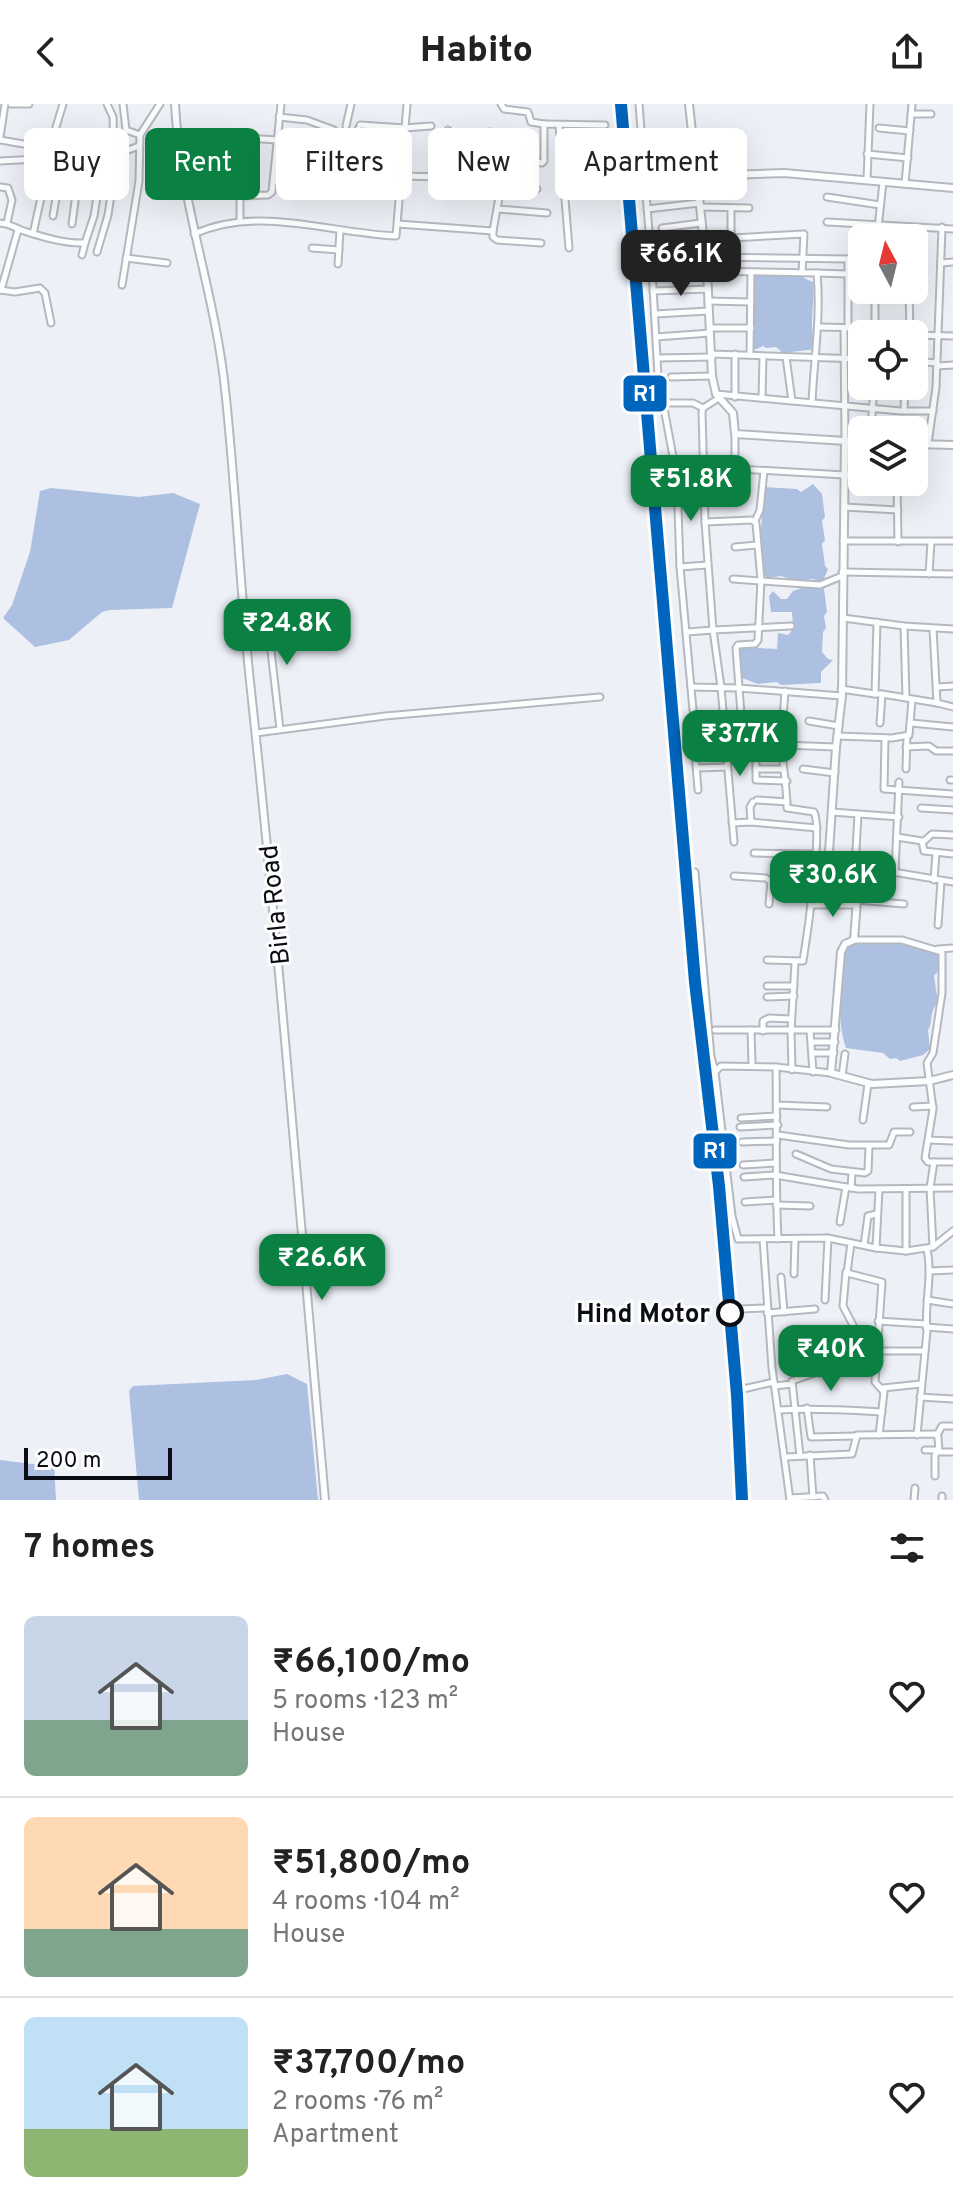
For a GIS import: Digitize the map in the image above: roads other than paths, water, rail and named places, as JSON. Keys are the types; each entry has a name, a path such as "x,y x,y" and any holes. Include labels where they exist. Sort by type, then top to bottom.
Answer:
{"street":[{"path":"5,104 0,139 24,144"},
{"path":"11,104 29,104"},
{"path":"56,128 63,104"},
{"path":"107,104 114,128"},
{"path":"123,104 126,130 140,135"},
{"path":"122,285 139,181 140,135 160,104"},
{"name":"Birla Road","path":"175,104 194,234 225,385 281,977 325,1500"},
{"path":"278,128 281,104"},
{"path":"346,126 351,104"},
{"path":"405,128 407,104"},
{"path":"501,104 504,109 528,112 531,122 559,126 605,125"},
{"path":"639,104 641,128"},
{"path":"689,104 691,128"},
{"path":"867,180 870,104"},
{"path":"905,184 912,104"},
{"path":"911,114 931,114"},
{"path":"279,117 307,120 329,128"},
{"path":"539,162 543,162 544,124"},
{"path":"359,128 431,126"},
{"path":"559,126 569,248"},
{"path":"879,128 910,131"},
{"path":"129,150 139,146"},
{"path":"260,194 271,194 276,150"},
{"path":"867,154 908,158"},
{"path":"0,161 24,160"},
{"path":"747,173 784,173 953,188"},
{"path":"877,224 883,182"},
{"path":"0,187 8,188 11,196 4,223 33,234 85,243"},
{"path":"827,197 880,205"},
{"path":"33,234 41,200"},
{"path":"53,216 56,200"},
{"path":"72,224 75,200"},
{"path":"82,255 91,230 96,200"},
{"path":"97,252 110,200"},
{"path":"240,200 240,220"},
{"path":"194,234 218,224 264,220 394,237 397,234 400,200"},
{"path":"499,200 493,237 497,240 541,243"},
{"path":"646,200 658,376 677,478 680,567 693,710"},
{"path":"698,200 708,289 712,376 717,396 731,409 735,464 741,470 848,475"},
{"path":"647,209 699,205 749,208"},
{"path":"731,208 731,257"},
{"path":"498,209 547,213"},
{"path":"827,222 860,224"},
{"path":"662,228 701,223"},
{"path":"398,224 493,231"},
{"path":"928,227 953,229"},
{"path":"942,227 939,336 928,444 953,445"},
{"path":"18,230 3,271 0,290 15,292 40,288 45,293 51,323"},
{"path":"338,264 340,231"},
{"path":"731,238 804,234 802,273"},
{"path":"650,247 703,245"},
{"path":"312,248 339,250"},
{"path":"652,270 706,265 731,257 848,259"},
{"path":"126,258 167,263"},
{"path":"812,402 814,358 820,327 822,258"},
{"path":"941,263 953,262"},
{"path":"706,265 751,272 848,274 843,405 845,475 841,693 828,867"},
{"path":"750,355 751,272"},
{"path":"653,291 708,289"},
{"path":"708,301 751,302"},
{"path":"655,314 709,311"},
{"path":"820,327 846,328"},
{"path":"656,337 751,328"},
{"path":"928,335 953,336"},
{"path":"658,358 735,353 848,358"},
{"path":"735,353 735,397"},
{"path":"762,398 763,356"},
{"path":"786,357 792,401"},
{"path":"928,363 953,365"},
{"path":"671,377 712,376"},
{"path":"734,842 707,565 703,408 717,396 933,411"},
{"path":"872,416 873,400"},
{"path":"904,400 904,410"},
{"path":"665,403 693,403 703,408"},
{"path":"735,434 848,441"},
{"path":"677,478 733,477 741,470"},
{"path":"764,471 760,510 755,521 761,580 757,643 738,645 736,648 738,688 741,717 755,722 756,780 787,781"},
{"path":"898,496 898,542"},
{"path":"844,507 898,510"},
{"path":"705,522 755,521"},
{"path":"842,541 953,541"},
{"path":"929,574 931,542"},
{"path":"735,547 757,545"},
{"path":"680,567 707,565"},
{"path":"733,579 820,585 842,574 953,574"},
{"path":"266,608 280,729"},
{"path":"842,618 953,629"},
{"path":"877,622 880,723"},
{"path":"687,632 791,626"},
{"path":"904,626 911,723 907,736 906,769"},
{"path":"933,629 937,703"},
{"path":"937,687 953,686"},
{"path":"691,687 878,694 953,707"},
{"path":"767,960 803,961 817,828 814,812 788,810 782,743 785,691"},
{"path":"256,733 385,716 600,697"},
{"path":"809,721 839,726"},
{"path":"911,723 953,727"},
{"path":"838,736 907,736"},
{"path":"885,738 884,789 953,794"},
{"path":"694,740 698,790"},
{"path":"726,744 782,743 836,747"},
{"path":"906,747 929,746 938,751 953,751"},
{"path":"697,768 727,767"},
{"path":"756,769 783,769"},
{"path":"803,769 835,773"},
{"path":"895,872 899,782"},
{"path":"751,822 750,807 755,801 787,802"},
{"path":"921,808 953,810"},
{"path":"831,812 899,817"},
{"path":"854,940 858,814"},
{"path":"732,823 817,828"},
{"path":"953,835 932,834 923,842 923,850 953,854"},
{"path":"897,837 923,842"},
{"path":"754,853 814,854"},
{"path":"936,853 938,925"},
{"path":"814,867 895,872 953,882"},
{"path":"695,872 711,1057 732,1216 738,1239 828,1238 906,1251 930,1248 953,1231"},
{"path":"734,876 766,878 774,884 813,885"},
{"path":"769,904 771,881"},
{"path":"811,905 856,902 904,904"},
{"path":"831,1073 841,952 845,944 854,940 902,940 942,952 942,993 933,1053 927,1063 933,1106 925,1159 953,1162"},
{"path":"937,949 953,948"},
{"path":"792,1070 791,1019 795,963"},
{"path":"767,986 794,986"},
{"path":"767,997 794,996"},
{"path":"763,1031 763,1021 767,1018 791,1019"},
{"path":"715,1030 836,1030"},
{"path":"751,1030 752,1066"},
{"path":"810,1031 813,1072"},
{"path":"812,1042 835,1042"},
{"path":"812,1053 834,1053"},
{"path":"842,1076 845,1054"},
{"path":"715,1072 721,1066 776,1067 831,1073 868,1084 929,1081 953,1075"},
{"path":"776,1067 778,1239"},
{"path":"863,1120 868,1084"},
{"path":"777,1105 827,1107"},
{"path":"913,1107 933,1106"},
{"path":"741,1118 777,1116"},
{"path":"740,1127 778,1125"},
{"path":"742,1142 778,1138 889,1145 894,1132 910,1132"},
{"path":"928,1140 953,1141"},
{"path":"796,1154 826,1167 852,1173 868,1172 869,1146"},
{"path":"917,1435 925,1351 930,1188 934,1162"},
{"path":"743,1165 776,1163"},
{"path":"840,1222 852,1173"},
{"path":"744,1177 775,1175 848,1188 953,1188"},
{"path":"876,1248 879,1189"},
{"path":"906,1189 906,1251"},
{"path":"745,1202 810,1206"},
{"path":"864,1245 868,1216 877,1214"},
{"path":"825,1300 828,1238"},
{"path":"763,1239 774,1384 790,1499 824,1496 825,1500"},
{"path":"794,1274 795,1239"},
{"path":"851,1243 843,1306 857,1333 860,1364"},
{"path":"929,1271 953,1270"},
{"path":"846,1272 881,1281 875,1385 882,1389 921,1384"},
{"path":"781,1277 784,1312"},
{"path":"927,1300 953,1304"},
{"path":"740,1309 784,1312 815,1309"},
{"path":"878,1321 953,1329"},
{"path":"799,1330 812,1373"},
{"path":"877,1351 925,1351"},
{"path":"809,1362 824,1357"},
{"path":"800,1456 793,1380 836,1366 876,1363"},
{"path":"743,1389 792,1384"},
{"path":"879,1435 882,1389"},
{"path":"920,1397 953,1399"},
{"path":"779,1410 828,1407 882,1412"},
{"path":"807,1408 811,1438 937,1435"},
{"path":"935,1476 937,1435 942,1426 953,1426"},
{"path":"786,1457 854,1453 856,1436"},
{"path":"925,1450 953,1452"},
{"path":"810,1455 813,1497"},
{"path":"914,1500 915,1488"}],"water":[{"path":"756,267 774,275 800,272 813,282 812,329 813,337 817,340 816,349 783,353 776,347 748,349 754,338 750,332 755,325 747,310 753,305 747,287 750,283 749,273"},
{"path":"813,484 822,494 825,540 822,544 828,569 821,586 827,612 824,616 826,628 822,652 833,660 821,672 821,683 758,684 742,678 739,649 743,643 757,648 777,649 778,633 788,635 793,629 792,612 771,612 769,596 773,591 781,599 787,599 793,591 816,583 814,579 795,581 781,576 768,578 763,574 755,538 761,531 764,487 797,489 801,492"},
{"path":"51,488 139,497 173,493 200,504 172,608 102,612 69,640 35,647 3,618 12,605 30,552 40,491"},
{"path":"852,942 902,943 939,951 943,965 934,976 938,1002 928,1030 930,1049 923,1055 900,1061 890,1059 883,1053 846,1048 840,1012 842,952"},
{"path":"287,1374 307,1384 318,1500 139,1500 129,1391 133,1386 256,1380"},
{"path":"0,1460 32,1464 54,1462 56,1500 0,1500"}],"place":[{"name":"Hind Motor","path":"730,1313"}]}
